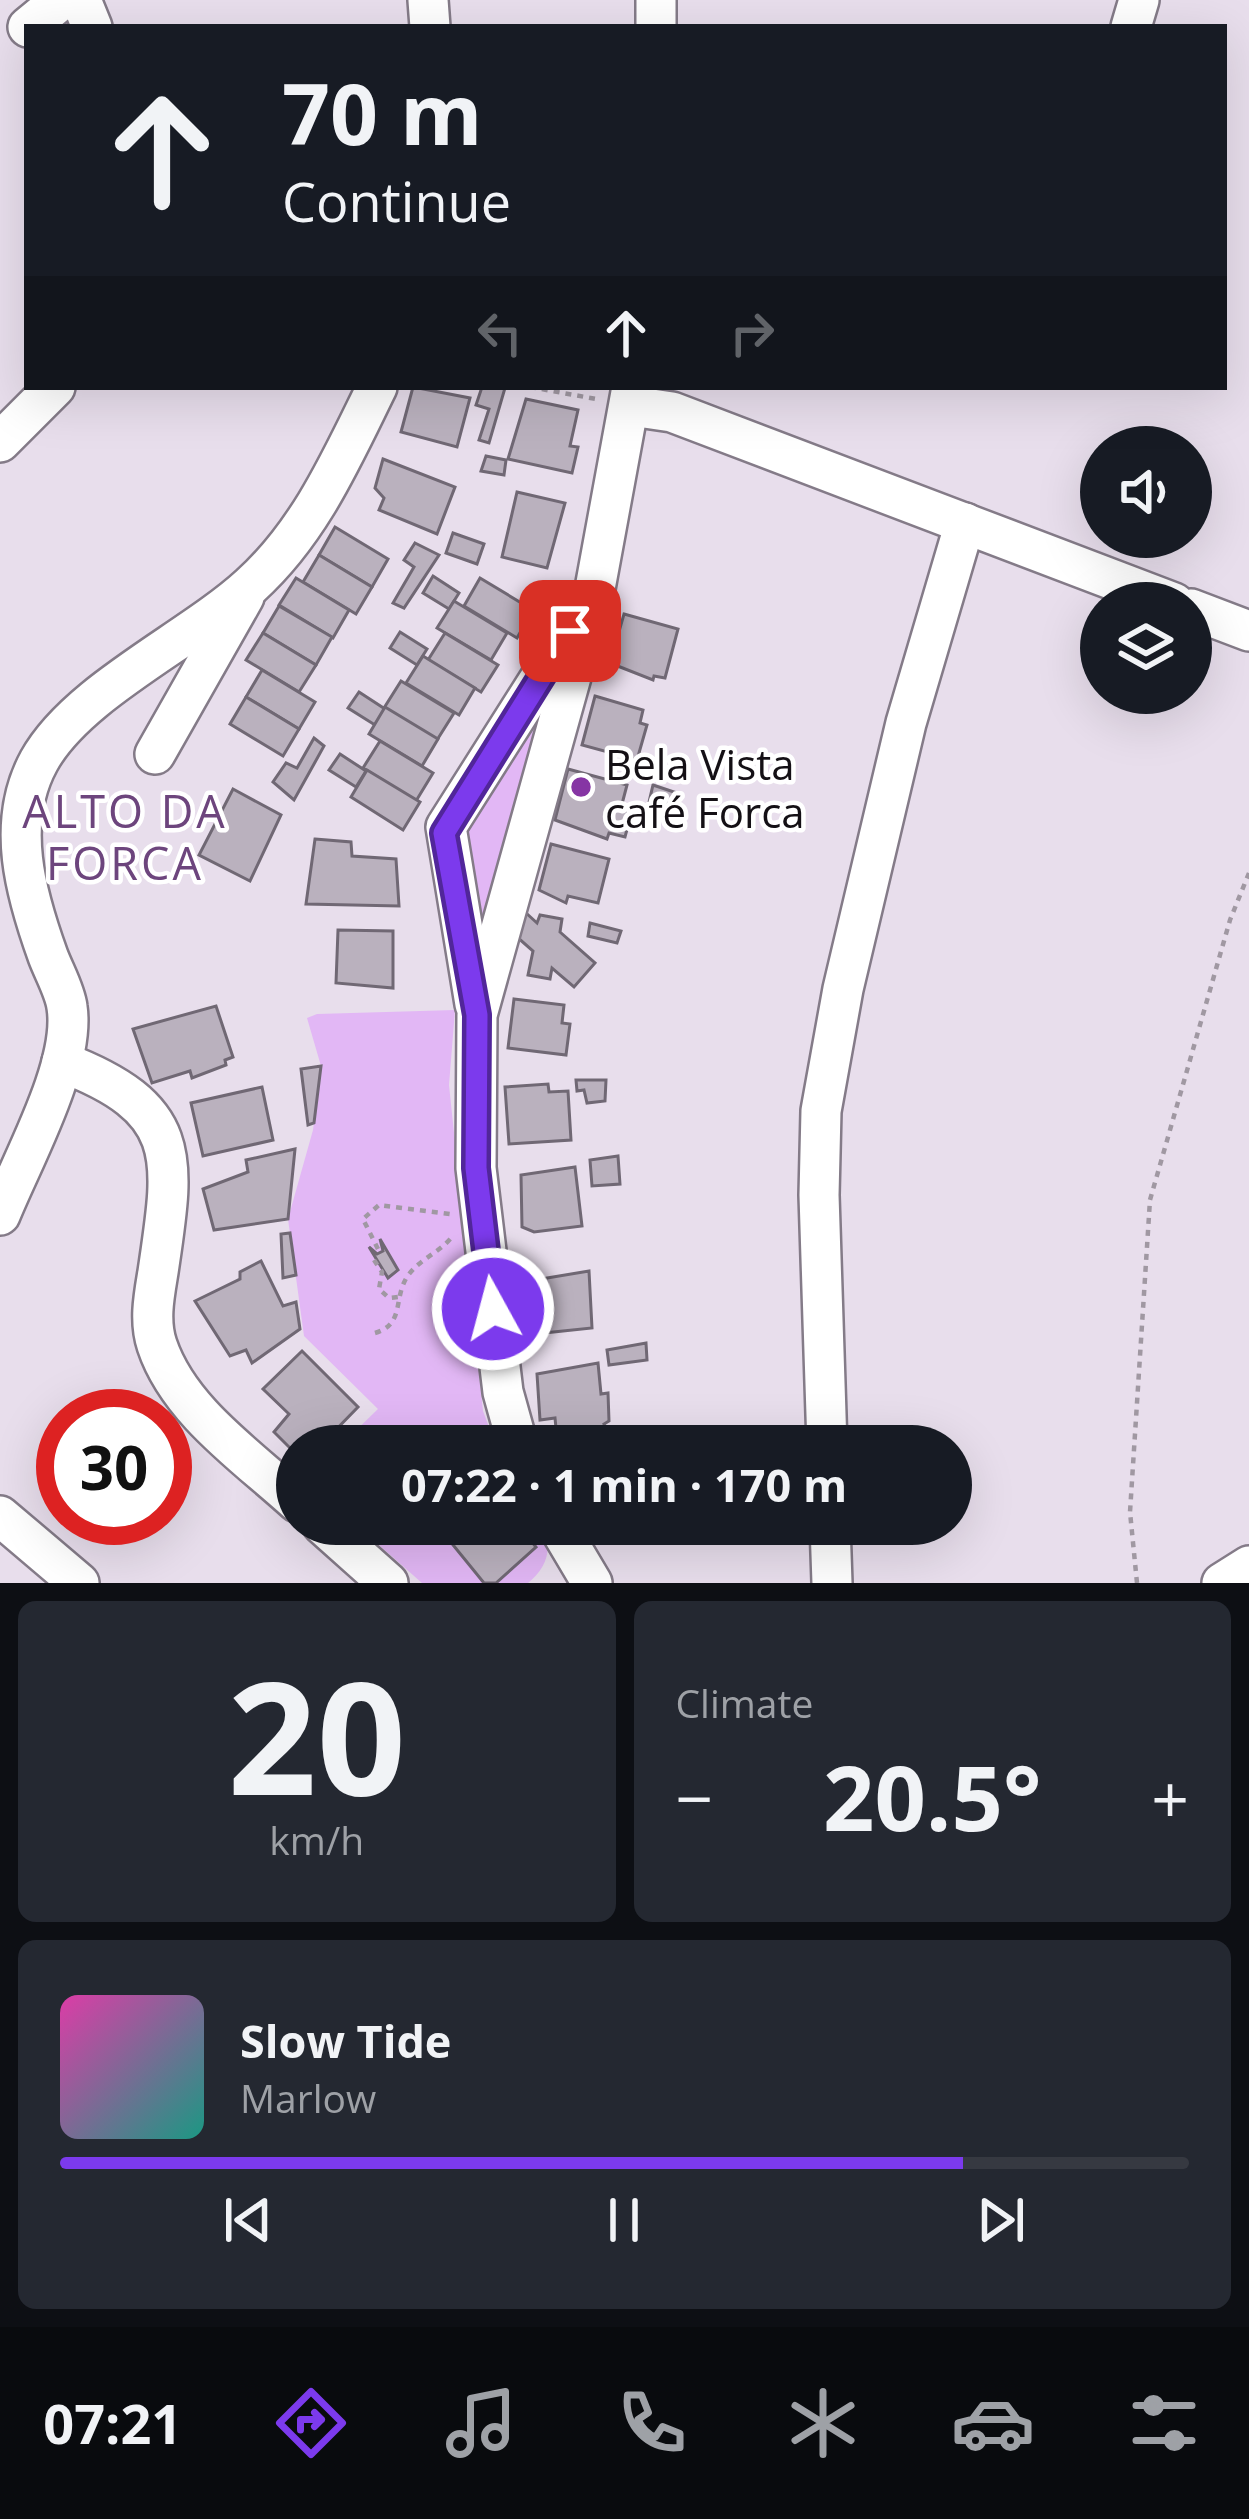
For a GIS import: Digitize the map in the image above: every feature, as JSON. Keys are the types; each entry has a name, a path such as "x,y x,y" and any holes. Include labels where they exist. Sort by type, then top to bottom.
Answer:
{"street":[{"path":"31,24 61,0"},
{"path":"0,50 24,30"},
{"path":"0,442 52,390"},
{"path":"155,754 251,585 317,507 376,390"},
{"path":"477,1015 594,594 632,396 1119,582"},
{"path":"826,1425 818,1196 821,1111 843,989 906,723 964,523"},
{"path":"0,1215 62,1062 68,1008 29,903 21,858 23,811 38,762 69,723 251,585"},
{"path":"512,1425 474,1223 477,1015 446,826 594,594"},
{"path":"1212,617 1249,632"},
{"path":"62,1062 101,1077 140,1102 162,1138 172,1178 152,1310 157,1345 178,1384 207,1421 276,1483"},
{"path":"0,1516 79,1583"},
{"path":"345,1545 388,1583"},
{"path":"565,1545 578,1578"},
{"path":"831,1545 832,1583"},
{"path":"1222,1583 1249,1566"}],"path":[{"path":"564,390 632,396"},
{"path":"1137,1583 1130,1512 1150,1200 1230,920 1249,874"},
{"path":"378,1249 363,1219 379,1205 474,1223"},
{"path":"375,1333 390,1326 398,1313 398,1297 415,1267 474,1223"},
{"path":"374,1260 382,1272 379,1289 389,1298 398,1297"}],"shaded area":[{"path":"553,672 473,950 458,838"},
{"path":"455,1010 449,1085 488,1425 362,1425 378,1409 304,1336 288,1219 313,1130 321,1066 307,1018"},
{"path":"379,1545 547,1545 540,1570 528,1583 422,1583"}],"building":[{"path":"412,390 470,398 457,447 401,432"},
{"path":"481,390 504,390 489,443 479,440 489,409 476,405"},
{"path":"526,399 578,410 570,446 578,447 572,473 508,459"},
{"path":"486,456 506,460 504,475 481,471"},
{"path":"383,459 455,487 437,534 379,510 384,498 375,488"},
{"path":"517,492 565,503 547,568 502,557"},
{"path":"335,527 388,559 372,587 319,555"},
{"path":"453,533 484,544 477,564 446,553"},
{"path":"415,543 439,555 404,608 393,603 414,567 404,560"},
{"path":"319,555 372,587 356,614 303,582"},
{"path":"433,576 459,593 449,609 423,593"},
{"path":"296,578 349,610 333,638 279,605"},
{"path":"480,578 533,610 517,638 464,606"},
{"path":"454,601 507,633 491,660 437,628"},
{"path":"279,606 332,637 316,665 263,633"},
{"path":"624,614 678,629 665,678 654,676 653,680 610,663"},
{"path":"400,632 427,649 417,665 390,648"},
{"path":"263,633 316,665 299,692 246,660"},
{"path":"445,633 498,665 481,692 428,660"},
{"path":"423,656 475,688 459,715 406,683"},
{"path":"262,670 315,702 299,729 246,697"},
{"path":"401,681 454,713 437,740 384,708"},
{"path":"359,692 385,709 375,725 348,708"},
{"path":"595,696 643,710 640,723 647,725 637,760 582,745"},
{"path":"246,697 299,729 283,756 230,724"},
{"path":"385,707 438,739 422,766 369,734"},
{"path":"314,738 324,746 294,800 273,782 286,763 297,768"},
{"path":"380,741 433,773 416,801 363,768"},
{"path":"340,754 366,771 356,787 329,770"},
{"path":"568,769 627,785 622,804 633,807 625,837 609,833 607,839 555,820"},
{"path":"367,770 420,802 403,830 351,797"},
{"path":"653,785 680,794 673,822 646,815"},
{"path":"233,789 281,815 250,881 199,855"},
{"path":"315,839 351,842 352,856 396,859 399,906 306,904"},
{"path":"551,844 609,859 598,903 568,896 566,903 539,890"},
{"path":"525,912 537,923 540,915 562,919 560,932 595,963 574,987 552,968 550,979 528,975 533,951 517,937"},
{"path":"590,923 621,931 617,943 588,936"},
{"path":"338,930 393,931 393,988 336,983"},
{"path":"514,999 564,1005 562,1023 570,1024 566,1055 508,1048"},
{"path":"216,1006 233,1057 225,1060 226,1065 192,1078 190,1071 152,1083 133,1029"},
{"path":"321,1066 314,1123 308,1125 301,1069"},
{"path":"576,1080 606,1080 605,1101 587,1103 584,1090 577,1091"},
{"path":"548,1084 549,1092 568,1091 571,1140 509,1144 505,1087"},
{"path":"262,1087 273,1140 203,1156 191,1103"},
{"path":"295,1149 288,1219 214,1230 203,1189 248,1172 246,1160"},
{"path":"618,1156 620,1184 592,1186 590,1160"},
{"path":"575,1167 582,1226 534,1232 522,1227 521,1175"},
{"path":"290,1233 296,1275 283,1278 281,1234"},
{"path":"380,1239 398,1270 388,1278 369,1247 377,1254 383,1251"},
{"path":"261,1261 283,1306 296,1302 300,1329 252,1363 246,1350 230,1356 195,1301 240,1279 240,1272"},
{"path":"589,1271 592,1328 534,1334 529,1281"},
{"path":"646,1343 647,1360 609,1365 607,1350"},
{"path":"302,1351 358,1407 340,1425 280,1425 289,1414 263,1389"},
{"path":"598,1363 601,1394 608,1393 609,1421 604,1425 556,1425 555,1418 540,1420 537,1374"},
{"path":"453,1545 536,1547 496,1583 484,1583"}],"place":[{"name":"Bela Vista café Forca","path":"581,787"}],"district":[{"name":"ALTO DA FORCA","path":"125,836"}],"route":[{"path":"493,1309 476,1168 477,1015 444,833 570,631"}]}
